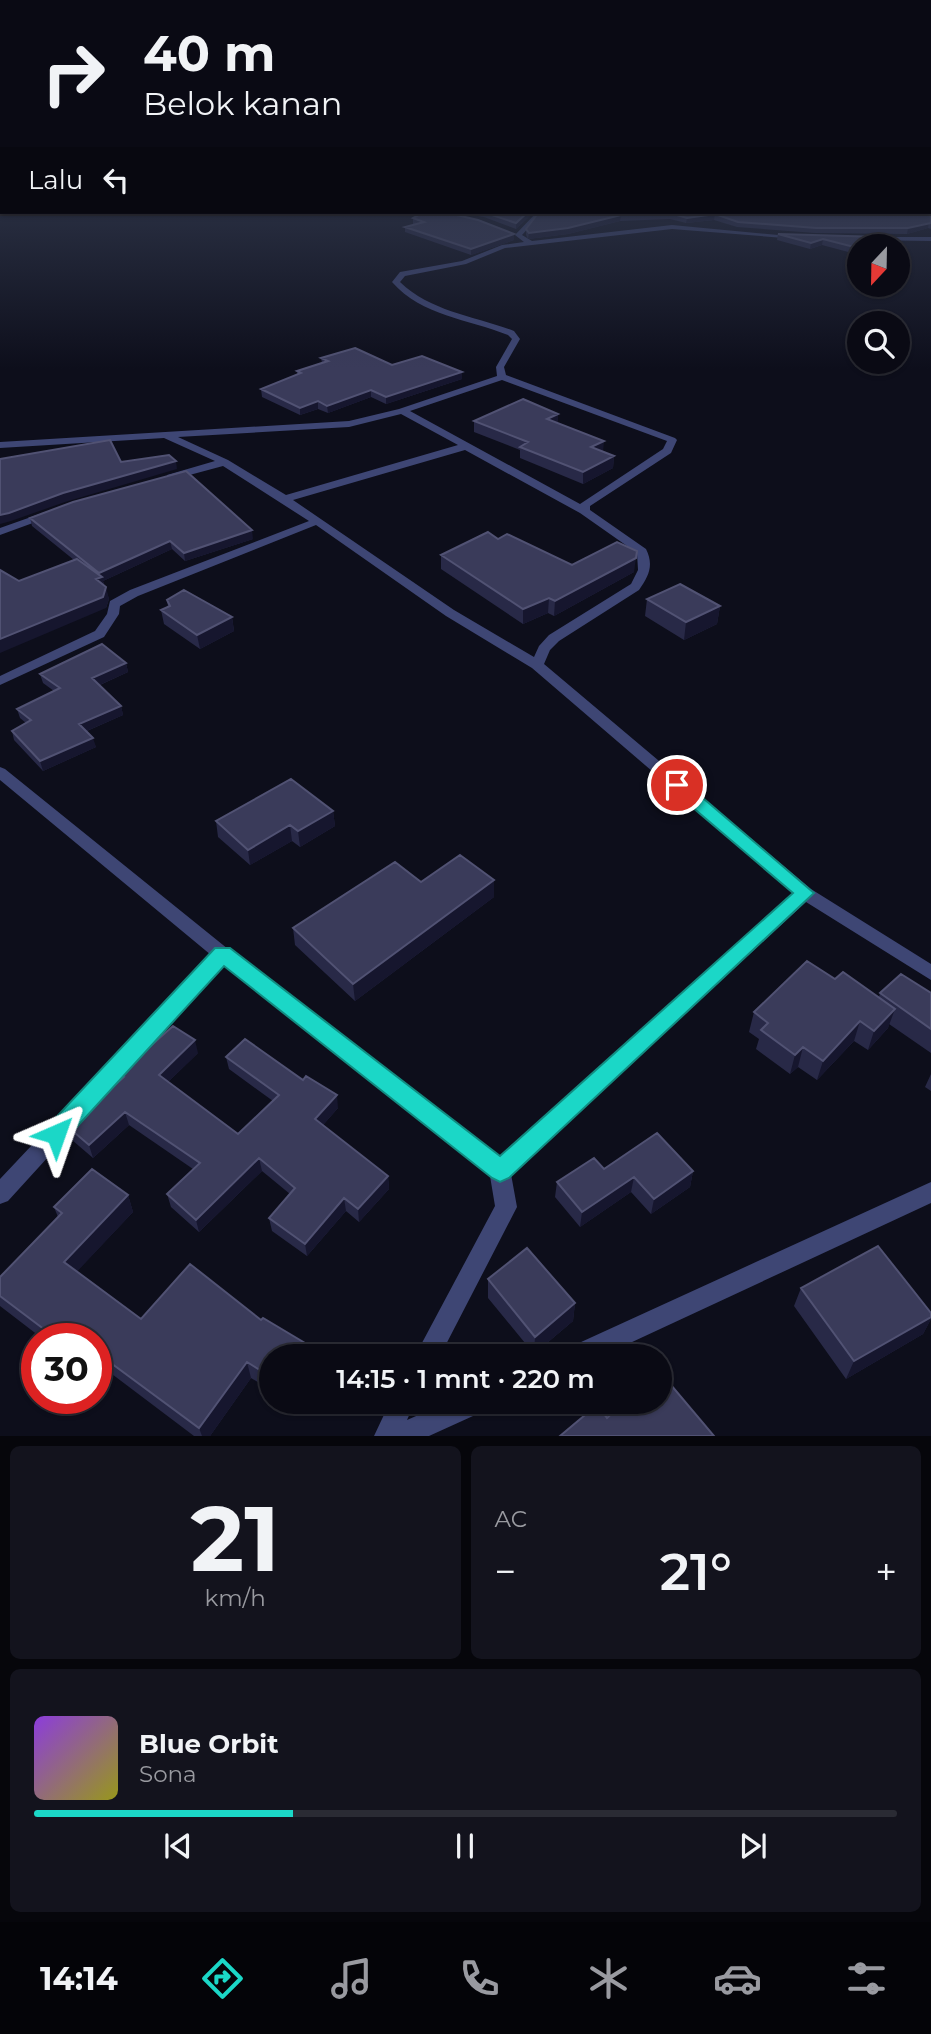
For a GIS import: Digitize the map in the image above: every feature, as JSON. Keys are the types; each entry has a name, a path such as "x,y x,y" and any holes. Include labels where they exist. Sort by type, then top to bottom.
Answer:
{"street":[{"path":"518,235 531,243"},
{"path":"502,377 500,367 516,340 511,334 413,299 396,282 397,278 414,271 464,264 504,246 601,235"},
{"path":"779,235 806,237"},
{"path":"910,239 931,239"},
{"path":"0,445 349,424 402,411 502,377 672,440 667,451 589,500 583,511"},
{"path":"402,411 583,511 642,551 646,562 644,575 635,587 554,638 544,649 537,665"},
{"path":"165,435 224,462 285,499 315,522 352,542 450,612 537,665 805,893 931,973"},
{"path":"285,499 463,447"},
{"path":"158,482 224,462"},
{"path":"0,532 58,510"},
{"path":"0,681 100,634 113,614 114,604 134,593 315,522"},
{"path":"0,772 222,954 500,1171 506,1207 433,1344"},
{"path":"500,1171 805,893"},
{"path":"0,1194 222,954"},
{"path":"603,1344 792,1259 931,1192"},
{"path":"386,1436 397,1414"},
{"path":"400,1436 449,1414"}],"building":[{"path":"429,235 511,235 471,249"},
{"path":"782,235 847,236 847,245 823,239 811,243"},
{"path":"355,348 392,365 422,356 462,372 386,397 371,390 327,406 318,401 300,408 261,389 301,373 297,371 328,361 321,358"},
{"path":"523,399 558,414 547,419 604,441 591,447 614,456 583,472 520,447 528,442 474,421"},
{"path":"110,440 121,462 169,455 176,461 63,493 0,515 0,459"},
{"path":"186,471 252,530 184,553 170,541 99,573 30,518 73,502"},
{"path":"488,532 498,539 507,534 572,565 617,542 637,551 636,558 555,601 549,598 523,609 441,555"},
{"path":"77,559 102,577 96,579 106,587 103,597 0,639 0,570 19,581"},
{"path":"680,584 720,606 686,622 647,599"},
{"path":"184,590 232,617 197,635 161,610 170,606 167,600"},
{"path":"102,644 126,663 92,678 121,706 79,724 93,738 40,761 12,731 31,720 17,709 60,688 40,674"},
{"path":"291,779 333,811 298,831 290,825 248,850 216,821"},
{"path":"460,855 494,880 353,984 293,928 395,862 421,882"},
{"path":"807,961 835,979 843,972 895,1009 874,1031 860,1021 823,1061 803,1047 795,1055 761,1030 768,1023 754,1012"},
{"path":"901,974 931,993 931,1029 880,993"},
{"path":"173,1026 195,1040 159,1075 238,1134 279,1095 226,1057 245,1039 303,1080 306,1076 337,1095 315,1119 388,1176 358,1209 344,1198 305,1244 269,1218 295,1188 259,1158 196,1220 167,1194 200,1163 125,1112 89,1145 68,1127 124,1077 119,1074"},
{"path":"657,1133 693,1171 654,1199 634,1177 582,1212 557,1182 594,1158 604,1169"},
{"path":"92,1169 128,1195 64,1262 141,1319 190,1264 261,1320 263,1318 307,1344 259,1344 259,1370 247,1362 199,1428 112,1364 112,1323 36,1323 0,1296 0,1277 62,1213 54,1207"},
{"path":"878,1246 931,1313 931,1317 854,1361 801,1288"},
{"path":"527,1248 575,1303 535,1337 488,1279"},
{"path":"672,1386 714,1436 560,1436 586,1414 604,1414 607,1418 611,1414 672,1414"}],"route":[{"path":"56,1134 222,954 500,1171 805,893 677,785"}]}
